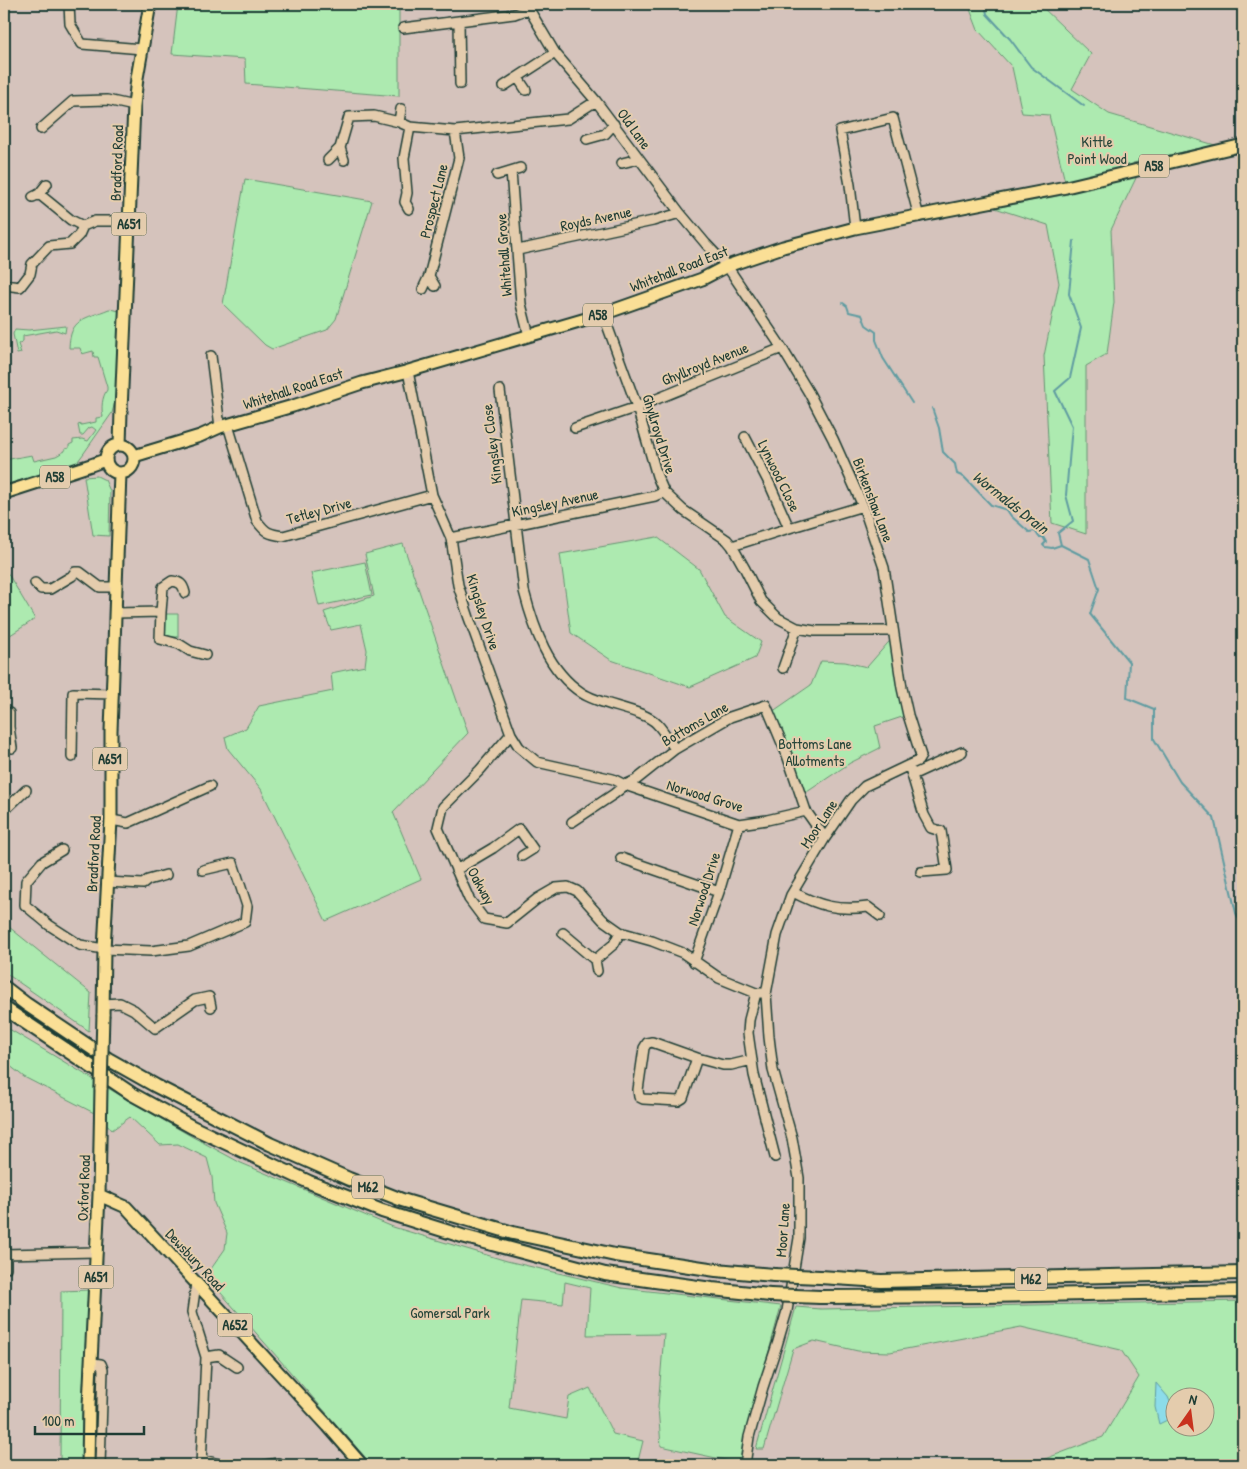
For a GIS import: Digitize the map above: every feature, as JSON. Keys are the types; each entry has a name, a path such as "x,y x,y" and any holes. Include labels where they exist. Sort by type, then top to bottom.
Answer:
{"highway":[{"name":"M62","path":"4,987 108,1059 156,1086 270,1144 402,1200 513,1233 615,1256 716,1270 881,1281 1243,1273"},
{"name":"M62","path":"4,1008 132,1094 192,1127 309,1182 382,1211 489,1244 605,1274 712,1289 820,1297 1243,1291"}],"main road":[{"name":"Bradford Road","path":"120,445 134,106 150,4"},
{"name":"Whitehall Road East","path":"134,456 362,383 603,314 702,279 727,266 783,247 855,228 1066,187 1243,145"},
{"path":"105,460 110,469 120,473 130,469 134,463 134,456 129,448 120,445"},
{"name":"A58","path":"4,493 105,460 106,453 111,447 120,445"},
{"name":"Bradford Road","path":"103,1009 104,949 111,820 110,765 120,473"},
{"name":"Oxford Road","path":"88,1465 99,1195 103,1009"},
{"name":"Dewsbury Road","path":"99,1195 126,1207 362,1465"}],"street":[{"path":"69,4 70,24 82,44 142,50"},
{"path":"403,28 514,14 527,6"},
{"name":"Old Lane","path":"527,6 555,52 614,124 680,213 727,266"},
{"path":"459,21 460,84"},
{"path":"504,86 555,52"},
{"path":"518,78 526,90"},
{"path":"41,129 72,101 107,100 134,106"},
{"path":"328,160 340,148 349,117 374,116 399,122 410,127 455,131 568,119 596,101"},
{"path":"399,122 401,109"},
{"path":"855,228 840,131 893,118 919,216"},
{"path":"587,139 605,134 614,124"},
{"path":"404,206 407,193 404,158 410,127"},
{"name":"Prospect Lane","path":"423,289 429,276 459,158 455,131"},
{"path":"340,148 344,160"},
{"path":"622,163 638,158"},
{"name":"Whitehall Grove","path":"498,175 515,170 521,304 529,336"},
{"path":"47,184 36,196 83,226"},
{"name":"Royds Avenue","path":"518,250 653,221 680,213"},
{"path":"4,285 20,286 30,274 32,264 50,246 70,244 79,235 83,226 95,221 130,221"},
{"name":"Birkenshaw Lane","path":"727,266 782,348 809,393 834,439 864,506 884,568 902,688 921,756 918,761 909,765"},
{"path":"429,276 435,286"},
{"name":"Ghyllroyd Drive","path":"603,314 637,407 657,476 664,492 683,510 727,540 732,546"},
{"name":"Ghyllroyd Avenue","path":"575,428 637,407 782,348"},
{"name":"Tetley Drive","path":"211,356 224,426 257,521 270,534 283,536 432,495"},
{"name":"Kingsley Drive","path":"408,371 432,495 451,538 458,585 511,734 519,747 537,762 613,779 625,785"},
{"name":"Kingsley Close","path":"500,390 524,591 531,618 549,659 562,677 582,694 646,717 656,723 675,749"},
{"name":"Lynwood Close","path":"745,437 770,485 789,528"},
{"name":"Kingsley Avenue","path":"451,538 655,496 664,492"},
{"path":"864,506 732,546 760,601 778,618 797,628 816,631 893,631"},
{"path":"35,583 41,589 50,589 72,576 72,569 80,572 100,587 116,587"},
{"path":"185,593 179,582 172,581 163,587 160,639 179,644 195,653 205,655"},
{"path":"116,613 161,612"},
{"path":"783,668 797,628"},
{"path":"72,757 73,693 113,694"},
{"name":"Bottoms Lane","path":"572,822 625,785 636,780 675,749 730,717 766,705 787,755 806,811 825,838"},
{"path":"9,713 6,726 12,748"},
{"name":"Oakway","path":"511,734 480,770 443,806 438,828 469,899 484,919 507,923 537,899 556,888 568,887 577,891 604,920 620,932"},
{"path":"912,775 962,752"},
{"path":"909,765 924,815 932,828 941,831 947,870 921,872"},
{"name":"Moor Lane","path":"745,1465 749,1437 758,1404 778,1345 787,1311 799,1238 799,1178 792,1138 773,1070 768,1037 766,994 777,934 793,892 825,838 851,800 866,786 909,765"},
{"name":"Norwood Grove","path":"625,785 739,824 806,811"},
{"path":"111,820 128,823 210,786"},
{"path":"4,811 26,790"},
{"name":"Norwood Drive","path":"694,962 719,892 739,824"},
{"path":"456,870 493,848 523,826 533,849 522,856"},
{"path":"62,850 42,862 26,881 25,905 49,925 80,945 104,949 151,951 188,946 244,922 247,906 236,860 203,870"},
{"path":"621,858 719,892"},
{"path":"107,882 143,884 148,880 166,875"},
{"path":"793,892 827,907 853,909 868,907 880,916"},
{"path":"595,960 614,944 620,932 652,940 683,953 719,978 756,993 766,994"},
{"path":"563,933 595,960 597,971"},
{"path":"756,993 749,1020 748,1033 754,1075 775,1158"},
{"path":"103,1009 120,1003 134,1010 155,1028 195,1000 209,997 211,1007"},
{"path":"697,1058 683,1098 678,1101 643,1099 639,1096 638,1090 644,1048 647,1043 652,1042 723,1065 752,1060"},
{"path":"6,1268 5,1254 97,1252"},
{"path":"196,1283 192,1312 206,1357 202,1463 225,1465"},
{"path":"206,1357 219,1355 237,1367"},
{"path":"92,1363 101,1364 103,1369 100,1465"},
{"path":"266,1465 278,1464"}],"green space":[{"path":"178,4 399,4 399,96 246,84 245,59 172,54"},
{"name":"Kittle Point Wood","path":"968,4 1039,4 1091,54 1072,89 1109,114 1215,145 1133,163 1136,178 1111,230 1114,302 1107,354 1086,366 1086,534 1052,523 1044,356 1059,283 1048,225 995,208 1068,194 1049,115 1022,113 1012,67 978,30"},
{"path":"245,179 372,201 336,319 327,330 272,349 265,345 223,304"},
{"path":"109,309 120,311 115,402 112,413 75,465 4,485 4,460 32,455 34,461 56,456 69,448 73,440 82,439 88,441 96,430 92,427 83,435 80,435 78,425 96,422 96,418 103,417 102,403 107,387 98,357 94,357 93,351 82,354 80,348 69,348 70,338 72,331 80,321"},
{"path":"66,326 65,333 56,330 23,336 23,341 18,344 21,353 17,354 13,334 15,329 29,330"},
{"path":"97,476 105,480 110,491 109,536 93,535 84,477"},
{"path":"657,537 699,569 725,617 761,642 755,658 690,687 611,660 571,633 560,554"},
{"path":"403,544 468,733 393,812 421,879 326,921 261,789 228,749 225,737 246,728 259,706 333,691 331,673 365,666 367,650 361,624 331,630 324,612 374,596 365,554"},
{"path":"365,562 372,595 319,606 311,573"},
{"path":"4,567 35,619 4,639"},
{"path":"164,614 178,614 178,637 168,637 163,633"},
{"name":"Bottoms Lane Allotments","path":"894,636 908,715 875,726 880,748 850,763 801,796 769,714 811,685 821,661 845,662 867,667"},
{"path":"4,923 91,993 89,1031 4,972"},
{"name":"Gomersal Park","path":"4,1026 128,1100 241,1163 393,1227 507,1261 622,1288 781,1306 739,1463 661,1446 658,1407 664,1334 587,1335 590,1288 565,1282 563,1304 521,1300 509,1408 566,1419 569,1397 590,1388 613,1434 643,1441 637,1465 372,1465 206,1276 225,1249 227,1233 214,1203 212,1177 207,1158 178,1144 160,1145 130,1117 112,1130 100,1116 24,1077 4,1061"},
{"path":"88,1290 82,1413 82,1465 60,1465 61,1291"},
{"path":"1243,1301 1243,1465 1029,1465 1103,1437 1139,1377 1121,1350 1021,1327 890,1352 858,1351 814,1341 793,1349 764,1449 756,1449 796,1307 821,1309"}],"water":[{"path":"1156,1383 1164,1392 1164,1422 1159,1424 1155,1407"}],"waterway":[{"path":"985,4 987,14 1010,39 1031,67 1084,106"},
{"path":"1061,545 1058,533 1073,521 1066,495 1072,426 1055,391 1070,378 1081,328 1069,294 1074,241"},
{"name":"Wormalds Drain","path":"843,303 847,306 849,312 862,315 866,325 876,332 876,340 883,358 912,403"},
{"name":"Wormalds Drain","path":"932,408 939,428 943,452 955,464 957,474 964,477 991,505 1007,510 1029,532 1035,531 1039,537 1043,537 1046,542 1043,545 1045,547 1052,548 1061,545"},
{"path":"1061,545 1089,559 1099,589 1090,614 1129,662 1127,698 1154,709 1154,739 1180,782 1214,818 1236,913 1243,928"}]}
